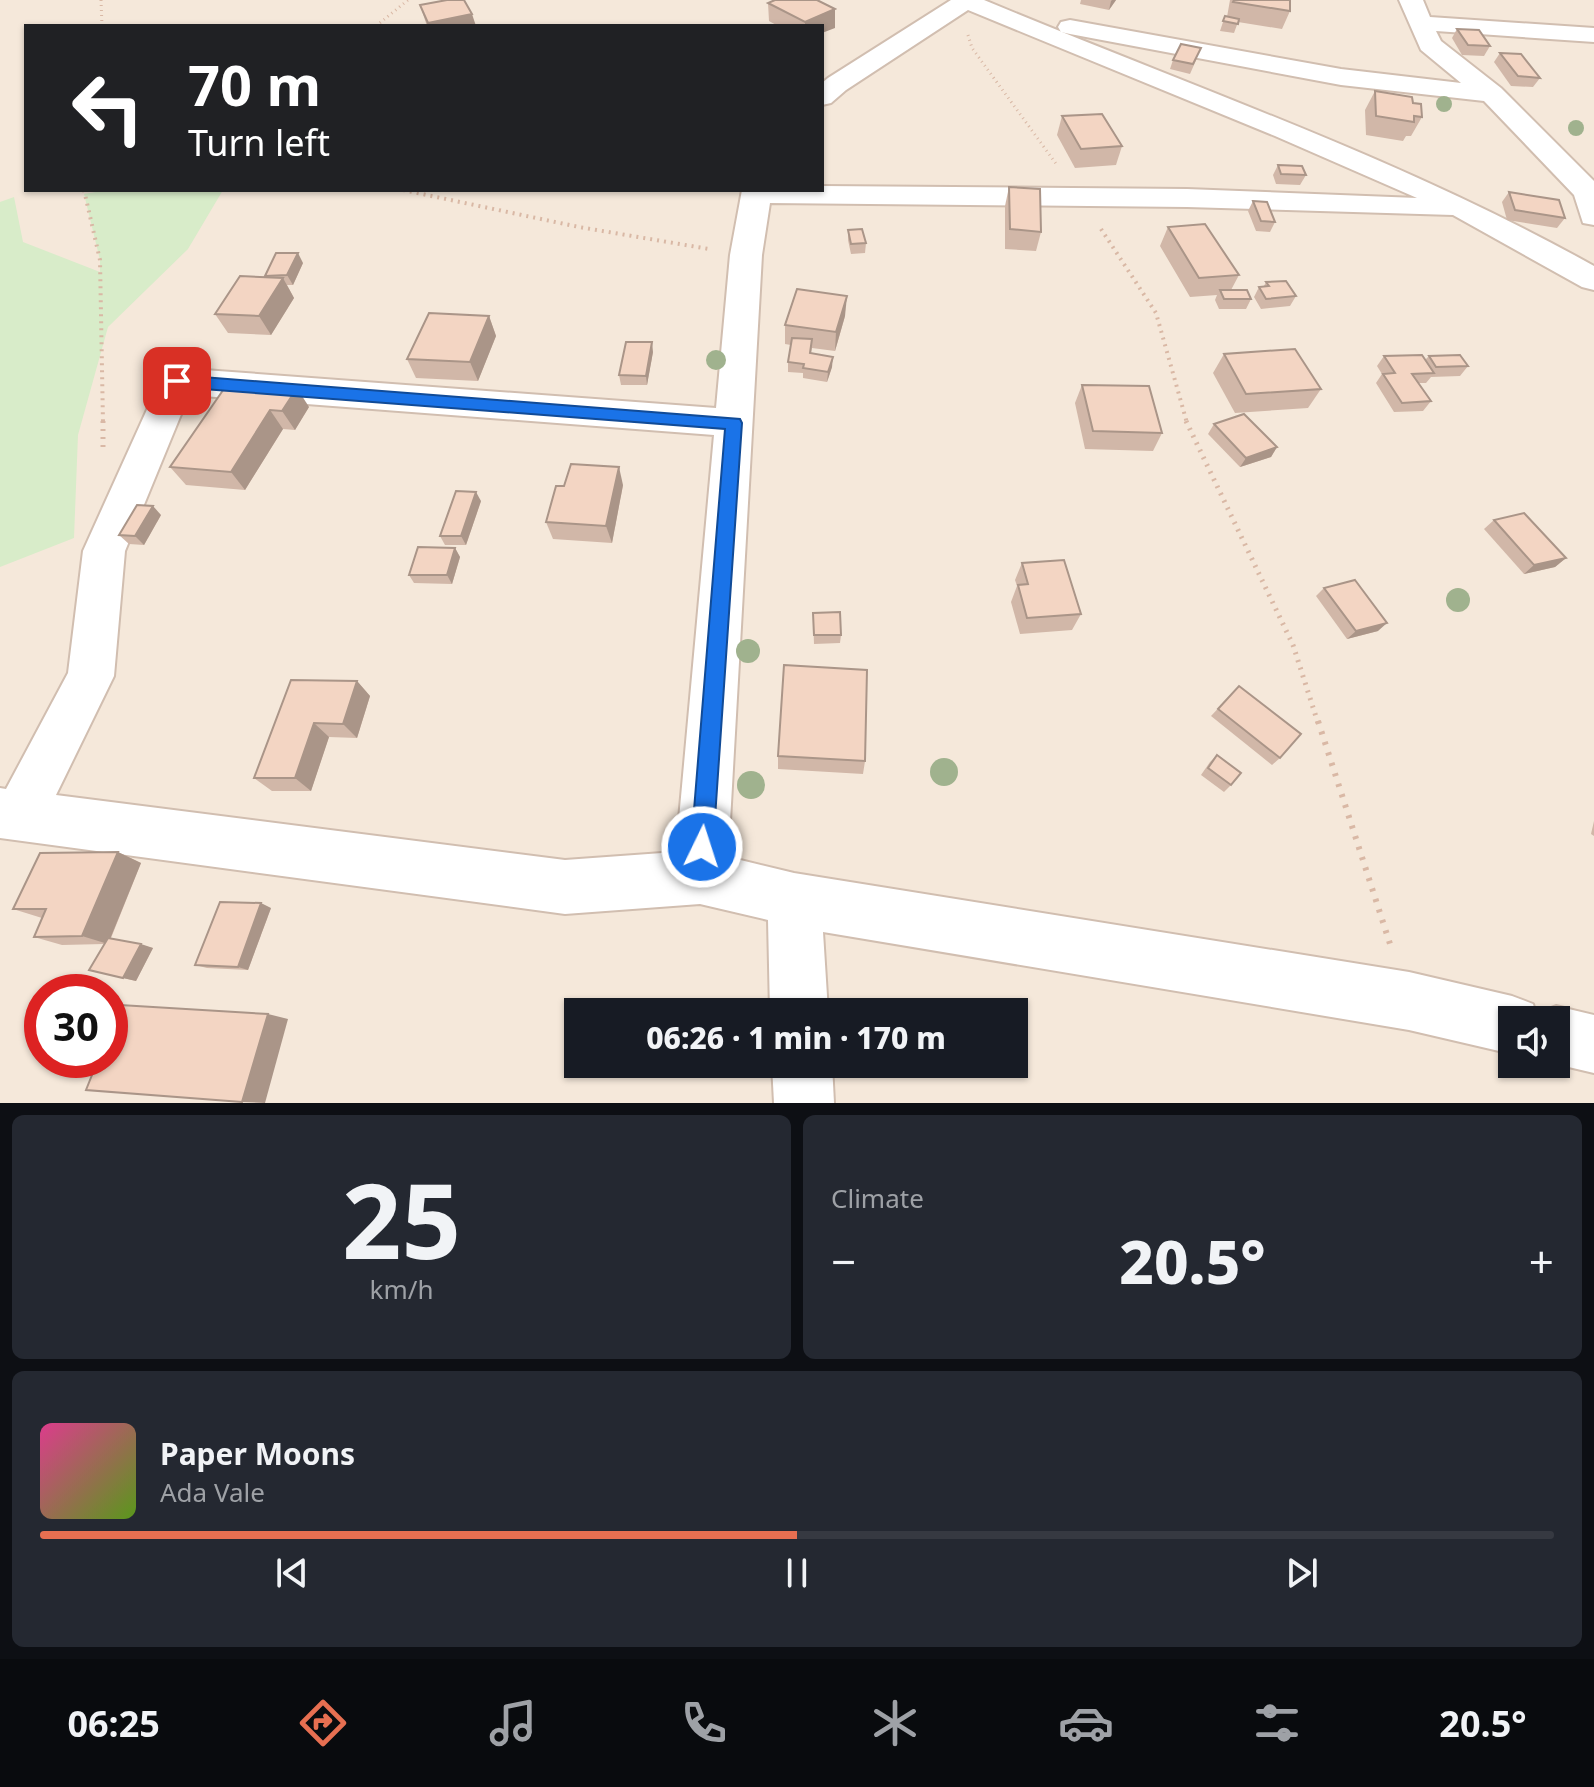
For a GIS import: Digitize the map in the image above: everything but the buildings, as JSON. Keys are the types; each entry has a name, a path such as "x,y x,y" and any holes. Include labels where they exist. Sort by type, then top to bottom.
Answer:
{"street":[{"path":"963,2 1362,161 1531,241 1594,280"},
{"path":"824,95 963,2 1059,25 1341,77 1492,94"},
{"path":"1415,12 1430,45 1492,94 1589,193 1594,216"},
{"path":"1415,12 1594,35"},
{"path":"700,877 746,255 756,192 1080,197 1463,209"},
{"path":"734,423 177,381 104,551 91,676 10,814 565,887 700,877 794,900 1409,1001 1498,1022"},
{"path":"794,900 798,998"},
{"path":"1570,1038 1594,1044"},
{"path":"803,1078 804,1103"}],"path":[{"path":"101,0 102,24"},
{"path":"378,24 408,0"},
{"path":"963,2 972,48 1080,197 1156,313 1184,417 1293,645 1409,1001"},
{"path":"84,192 100,260 103,459"},
{"path":"413,192 579,227 746,255"}],"shaded area":[{"path":"0,0 1594,0 1594,1103 0,1103"}],"green space":[{"path":"222,192 188,249 108,327 78,435 74,538 0,567 0,202 14,197 23,242 100,272 100,260 84,194"}],"route":[{"path":"177,381 734,423 725,510 702,847"}]}
